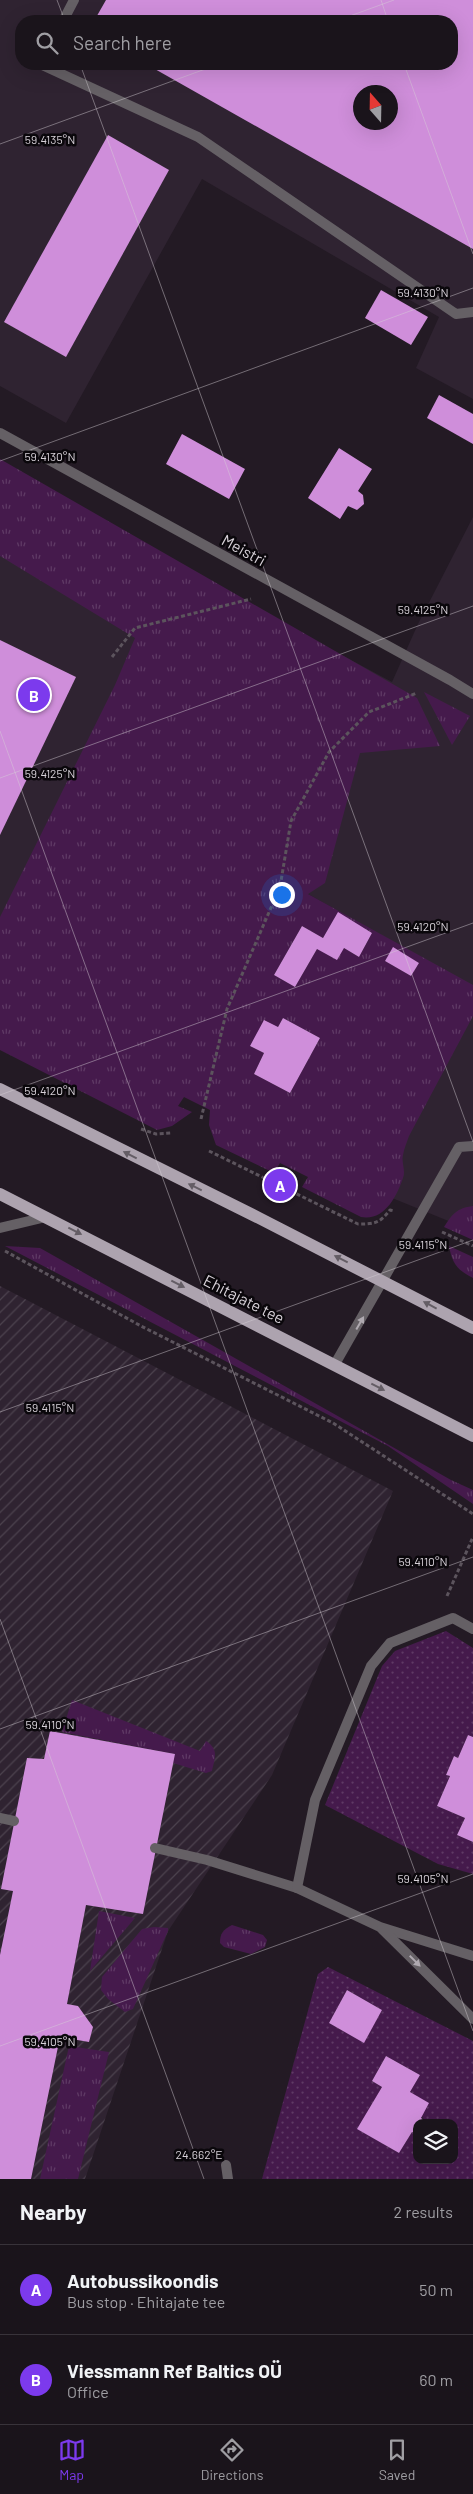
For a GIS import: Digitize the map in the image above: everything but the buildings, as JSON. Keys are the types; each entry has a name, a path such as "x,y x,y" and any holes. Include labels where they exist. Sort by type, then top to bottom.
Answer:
{"main road":[{"path":"0,1089 384,1281 473,1328"},
{"name":"Ehitajate tee","path":"0,1194 473,1436"}],"lane":[{"path":"66,15 74,0"},
{"path":"53,70 198,138 456,314 473,312"},
{"name":"Meistri","path":"0,433 473,694"},
{"path":"335,1364 459,1147 473,1146"},
{"path":"0,1228 46,1216"},
{"path":"297,1888 315,1800 371,1666 390,1643 435,1624 453,1618 473,1629"},
{"path":"0,1818 14,1821"},
{"path":"155,1848 207,1860 297,1888 380,1927 473,1956"},
{"path":"380,1927 473,2019"},
{"path":"226,2165 228,2179"}],"path":[{"path":"112,657 135,628 286,590"},
{"path":"201,1119 227,1009 280,887 292,821 329,752 369,712 417,693"},
{"path":"209,1151 358,1224 375,1224 381,1221 390,1210 394,1211"},
{"path":"442,1232 473,1246"},
{"path":"0,1248 141,1326 333,1423 473,1514"},
{"path":"435,1624 473,1537"}],"shaded area":[{"path":"0,0 473,0 473,399 416,368 439,317 202,179 66,423 0,386"},
{"path":"0,472 392,682 418,624 473,517 473,1231 370,1189 472,986 308,894 0,1005"},
{"path":"0,1286 393,1491 272,1775 168,1931 85,2179 0,2179"}],"green space":[{"path":"0,459 417,698 440,746 360,753 325,883 308,894 473,985 473,1016 409,1136 404,1150 404,1175 397,1193 383,1212 369,1217 361,1217 302,1187 308,1177 280,1163 274,1173 216,1145 209,1125 210,1110 184,1097 178,1106 192,1112 172,1126 157,1130 0,1050 0,917 115,685 135,638 0,556","holes":["338,913 372,933 359,957 344,948 317,949 295,987 274,975 302,926 323,938","393,948 419,963 411,976 385,961","283,1018 320,1038 290,1093 254,1074 264,1053 250,1046 278,1027"]},
{"path":"424,692 470,716 452,745"},
{"path":"473,1206 473,1240 444,1227 456,1212"},
{"path":"5,1246 40,1248 451,1480 473,1490 473,1504 388,1446"},
{"path":"449,1246 473,1257 473,1278 456,1265"},
{"path":"446,1631 473,1648 473,1737 468,1735 458,1758 454,1756 446,1775 450,1776 437,1806 465,1818 457,1835 473,1842 473,1874 438,1864 325,1805 382,1666 395,1651"},
{"path":"72,1700 200,1751 206,1741 213,1747 215,1754 212,1771 206,1773 173,1763 175,1754 62,1732"},
{"path":"99,1911 135,1918 90,1971"},
{"path":"232,1925 263,1935 267,1940 265,1947 251,1954 224,1947 220,1943 221,1934"},
{"path":"154,1927 168,1928 168,1931 133,2009 125,2012 108,1999 101,1990 102,1977 142,1929"},
{"path":"328,1967 473,2041 473,2179 262,2179 318,1974","holes":["347,1990 382,2010 364,2042 329,2023","386,2056 420,2075 410,2092 424,2119 458,2119 458,2164 413,2164 412,2132 399,2153 358,2129 382,2087 372,2081"]},
{"path":"69,2046 109,2052 78,2179 40,2179"}],"place":[{"name":"Viessmann Ref Baltics OÜ","path":"34,695"},
{"name":"Autobussikoondis","path":"280,1185"}]}
